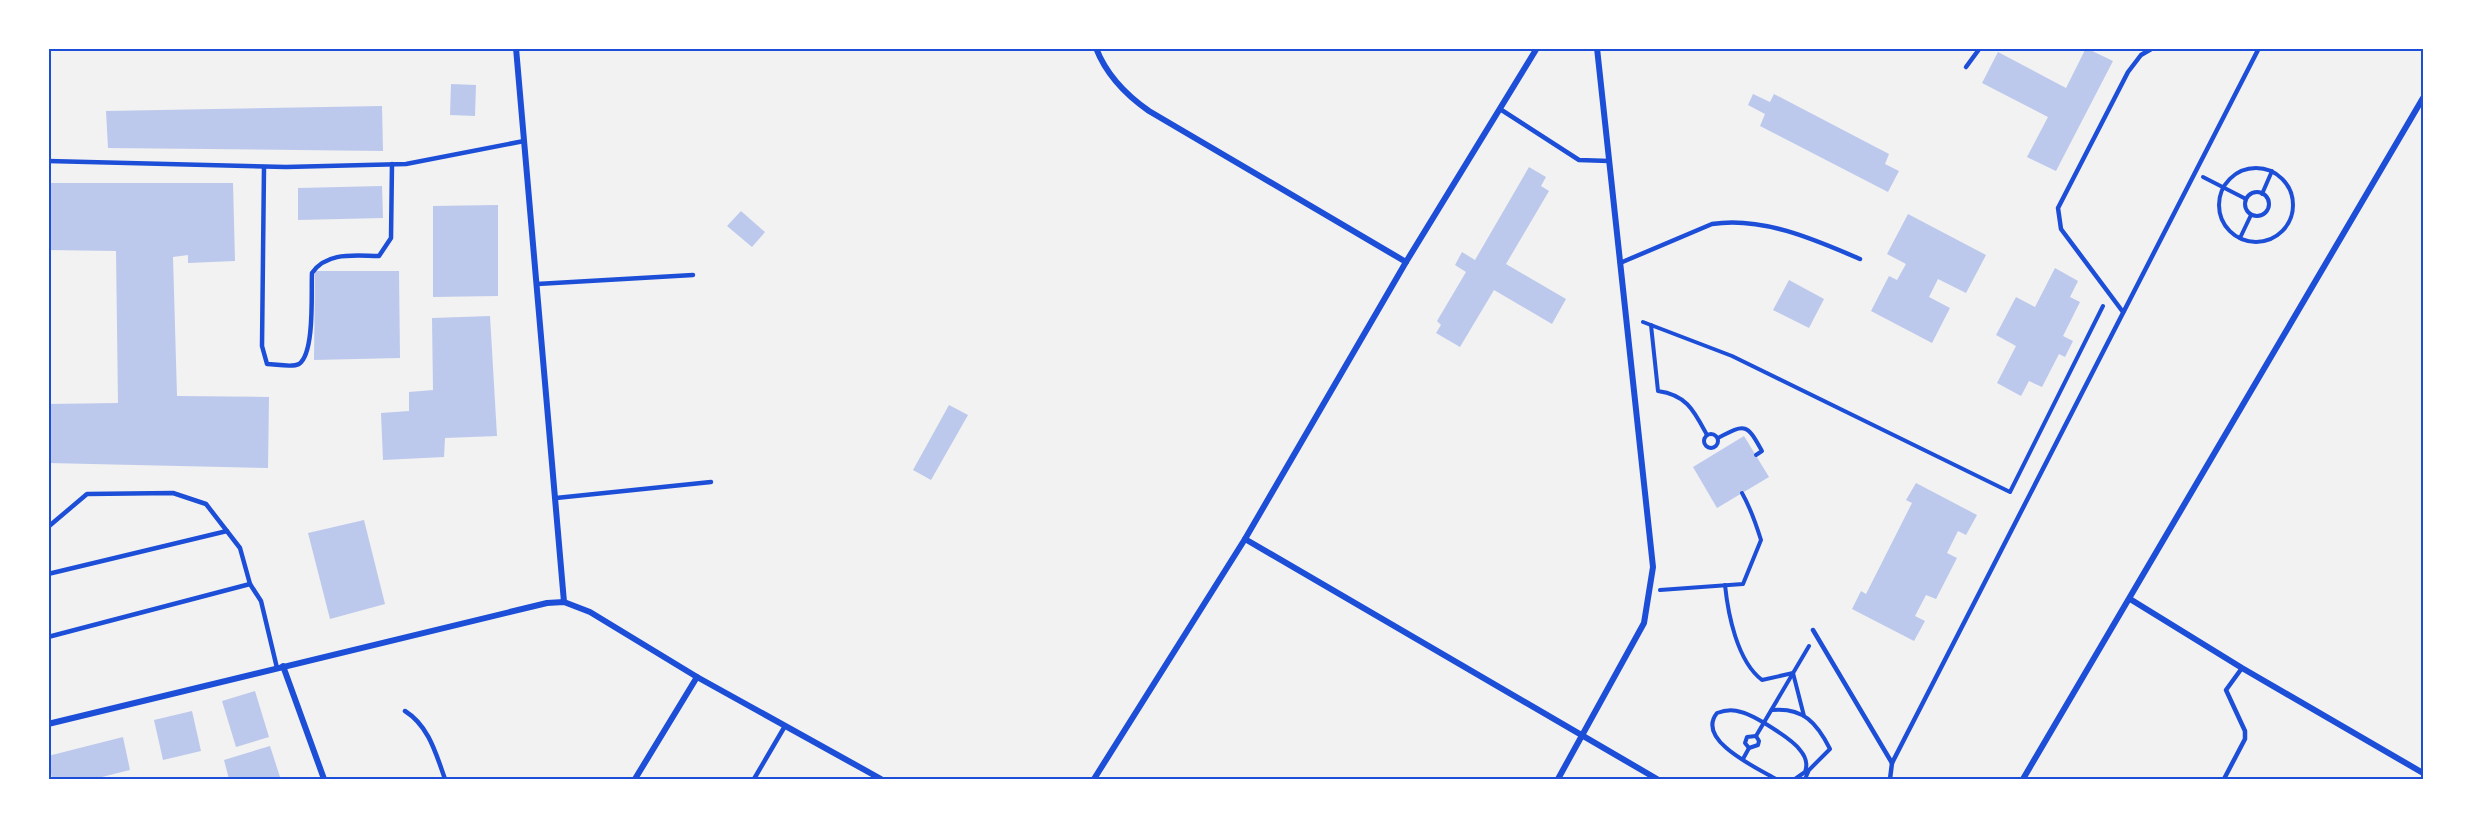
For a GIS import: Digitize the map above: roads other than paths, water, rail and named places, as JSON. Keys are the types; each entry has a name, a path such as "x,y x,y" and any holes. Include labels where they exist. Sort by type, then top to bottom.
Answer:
{"street":[{"path":"516,48 564,602"},
{"path":"1096,48 1100,60 1128,96 1149,111 1406,262"},
{"path":"1094,779 1245,538 1406,262 1537,48"},
{"path":"1558,779 1644,623 1653,567 1597,48"},
{"path":"2024,779 2423,98"},
{"path":"1245,538 1657,779"},
{"path":"2130,599 2242,668 2423,773"},
{"path":"48,724 547,603 564,602 590,612 697,676 880,779"},
{"path":"280,667 324,779"},
{"path":"635,779 697,676"}],"lane":[{"path":"1966,67 1980,48"},
{"path":"2123,312 2061,229 2058,208 2128,72 2141,55 2153,48"},
{"path":"1890,779 1892,762 2259,48"},
{"path":"1500,109 1579,160 1609,161"},
{"path":"48,161 264,167 406,164 524,141"},
{"path":"264,167 262,346 267,364 296,365 302,362 309,340 314,269 334,257 379,255 387,247 391,238 392,164"},
{"path":"1620,263 1712,224 1725,222 1803,236 1860,259"},
{"path":"537,284 693,275"},
{"path":"556,498 711,482"},
{"path":"48,527 87,494 173,493 206,504 240,548 250,584 261,601 280,667"},
{"path":"48,574 227,531"},
{"path":"48,637 250,584"},
{"path":"1814,633 1892,762"},
{"path":"2223,779 2245,739 2245,731 2226,690 2242,668"},
{"path":"405,711 414,717 429,736 445,779"},
{"path":"754,779 785,726"}]}
